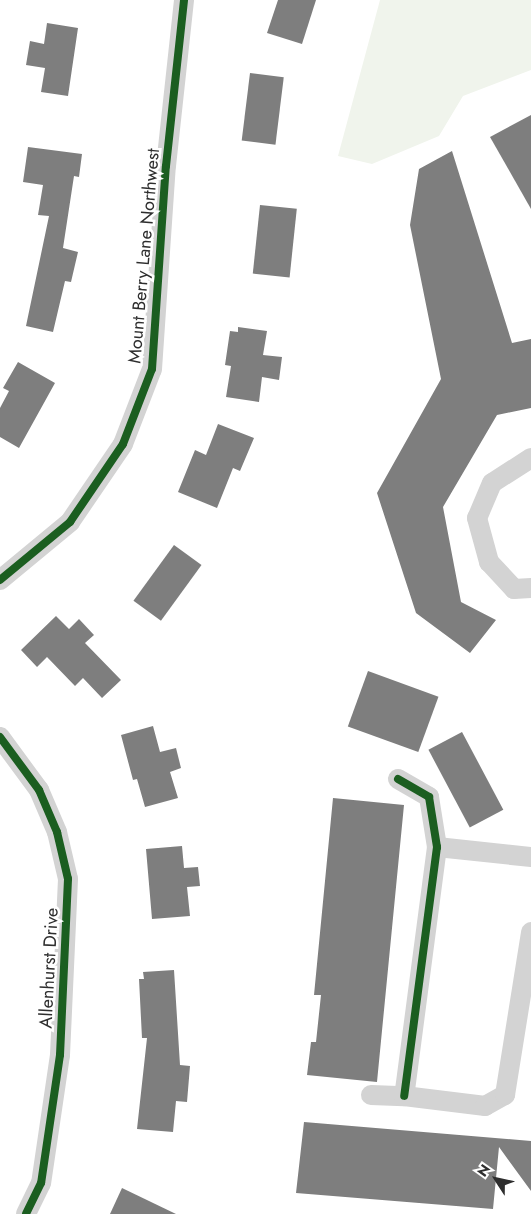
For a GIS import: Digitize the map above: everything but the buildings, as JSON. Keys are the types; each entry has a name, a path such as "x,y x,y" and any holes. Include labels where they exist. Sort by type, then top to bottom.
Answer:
{"street":[{"name":"Mount Berry Lane Northwest","path":"0,580 70,522 123,444 152,369 166,166 184,0"},
{"path":"531,458 492,483 477,518 489,562 514,589 531,588"},
{"name":"Allenhurst Drive","path":"0,737 39,790 57,832 68,879 60,1055 41,1183 26,1214"},
{"path":"398,779 429,797 437,847 404,1096"},
{"path":"437,847 531,857"},
{"path":"371,1095 404,1096 485,1106 505,1096 531,932"}],"shaded area":[{"path":"380,0 531,0 531,70 463,96 439,136 372,164 338,156"}],"cycle path":[{"path":"0,580 70,522 123,444 152,369 166,166 184,0"},
{"path":"0,737 39,790 57,832 68,879 60,1055 41,1183 26,1214"},
{"path":"398,779 429,797 437,847 404,1096"}]}
